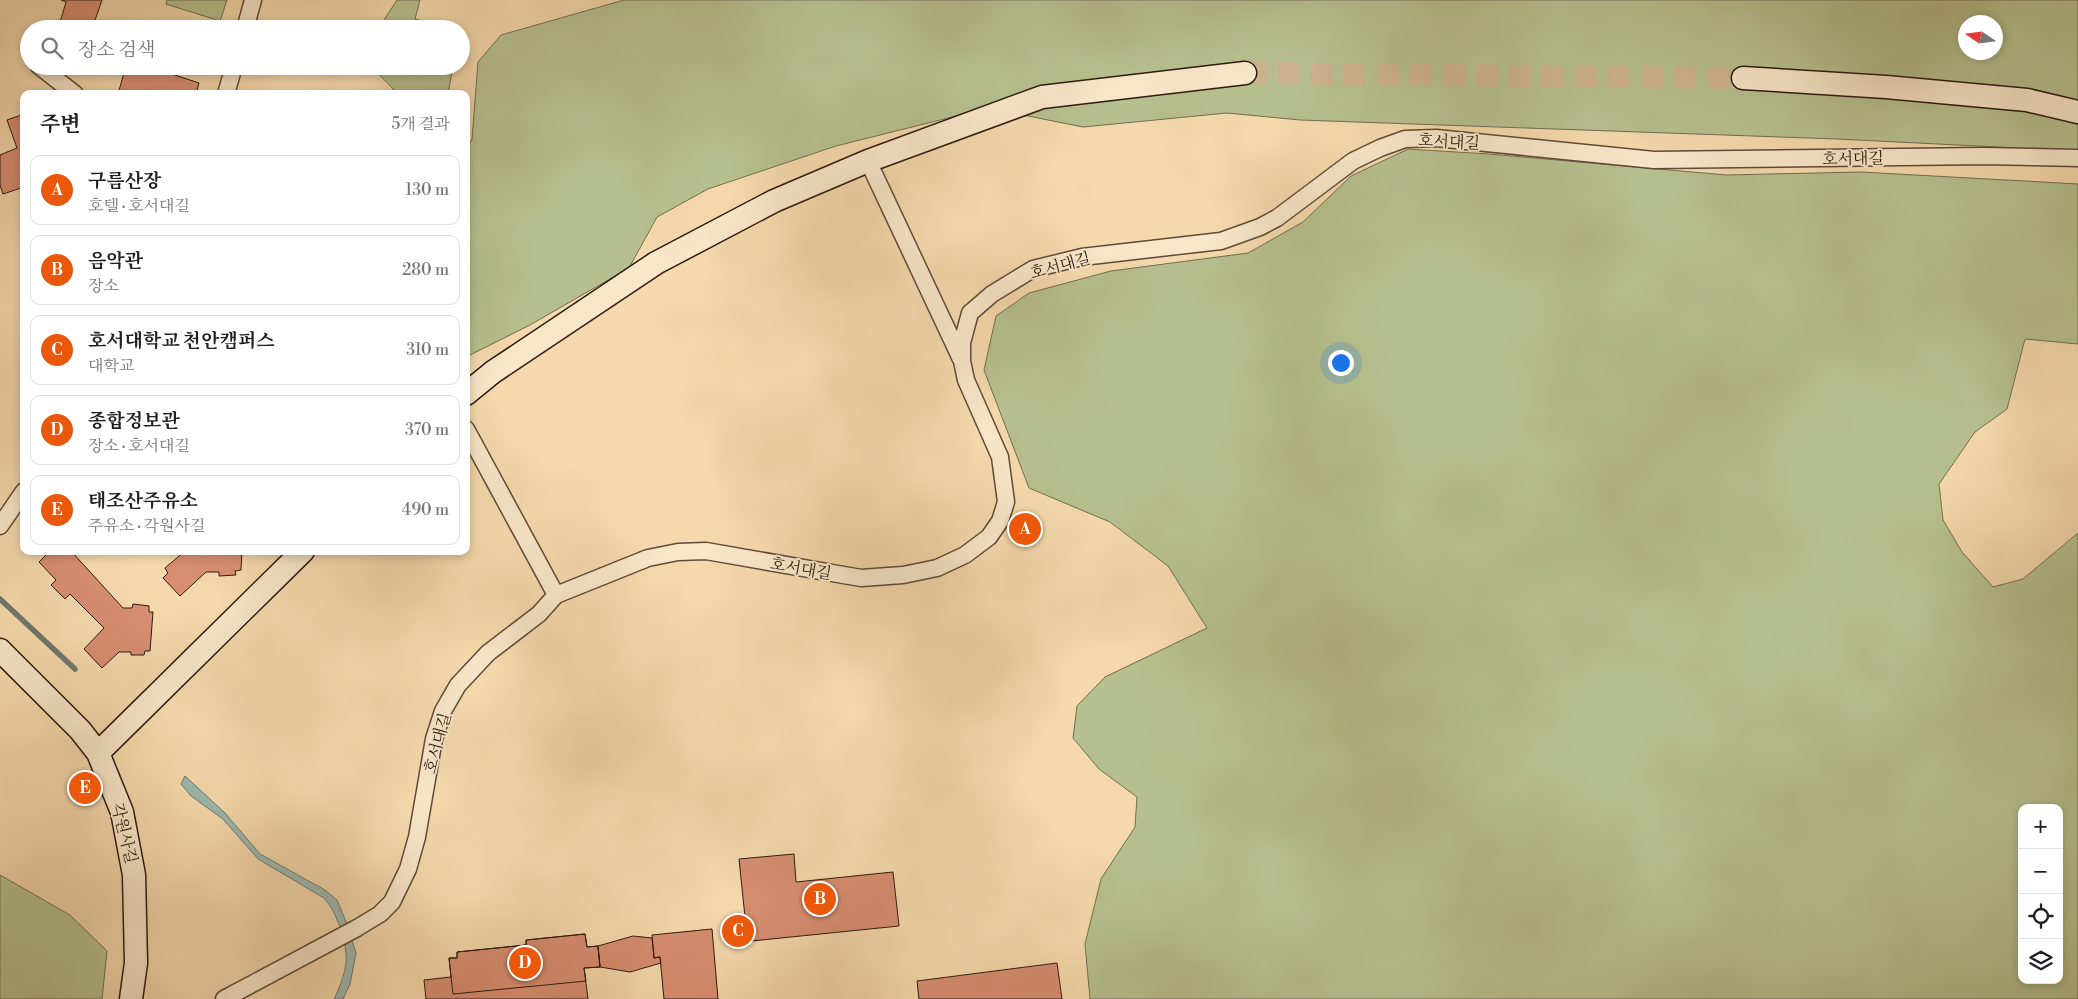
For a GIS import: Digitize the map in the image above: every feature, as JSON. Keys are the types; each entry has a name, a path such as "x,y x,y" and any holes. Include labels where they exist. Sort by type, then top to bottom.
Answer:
{"street":[{"path":"247,20 253,0"},
{"path":"470,391 493,372 656,263 774,201 868,161 1042,97 1245,73"},
{"path":"51,75 70,90"},
{"path":"227,90 231,75"},
{"path":"1743,78 1886,87 2027,100 2078,112"},
{"name":"호서대길","path":"224,999 358,928 380,914 392,902 408,870 417,837 434,740 443,711 458,685 488,653 539,614 556,594 648,558 678,552 706,551 861,578 902,575 937,568 965,555 988,537 1000,521 1006,502 1000,457 966,380 962,360 962,342 970,313 992,294 1033,269 1082,257 1221,241 1260,227 1277,218 1353,161 1405,139 1436,138 1654,160 1983,156 2078,158"},
{"path":"868,161 962,360"},
{"path":"470,436 556,594"},
{"path":"0,526 20,497"},
{"path":"98,752 300,555"},
{"name":"각원사길","path":"0,650 80,730 98,752 122,812 134,874 136,962 131,999"}],"green space":[{"path":"167,0 227,0 220,20 166,4"},
{"path":"397,0 420,0 415,19 419,20 384,20"},
{"path":"624,0 2078,0 2078,151 1837,139 1300,120 1227,113 1083,127 988,108 836,146 708,189 657,217 629,268 530,325 470,355 470,143 472,139 478,62 501,35"},
{"path":"380,75 451,75 449,90 394,90"},
{"path":"1408,149 1489,154 1726,175 1861,172 2078,184 2078,344 2025,339 2007,409 1975,432 1939,484 1943,520 1962,552 1993,587 2023,579 2078,533 2078,999 1090,999 1085,944 1101,879 1135,827 1137,797 1099,769 1073,738 1077,706 1105,677 1207,628 1168,566 1110,522 1029,488 984,370 996,316 1029,293 1111,271 1248,253 1303,222 1351,176"},
{"path":"0,875 70,915 107,951 102,999 0,999"}],"water":[{"path":"185,776 225,813 260,854 325,890 337,900 356,953 350,984 343,999 334,999 345,971 345,946 339,924 328,903 324,898 258,859 223,819 191,796 181,784"}],"building":[{"path":"61,0 102,0 95,20 61,20 66,2"},
{"path":"123,75 175,75 199,83 197,90 119,90"},
{"path":"20,115 20,188 3,194 0,185 0,155 17,148 7,120"},
{"path":"46,555 75,555 123,608 132,608 133,604 149,606 149,612 153,612 150,651 145,651 144,655 131,655 131,652 119,652 102,668 84,649 104,628 70,594 65,599 51,585 56,580 39,562"},
{"path":"180,555 242,555 241,570 235,571 236,575 219,576 219,572 206,572 180,596 163,578 168,573 165,568"},
{"path":"794,854 796,882 893,872 899,926 742,942 740,917 745,917 739,859"},
{"path":"712,929 718,999 664,999 660,957 654,958 652,935"},
{"path":"585,934 587,947 598,946 600,967 584,968 588,999 426,999 424,980 451,977 449,958 457,958 457,952 526,945 526,940"},
{"path":"585,934 587,947 598,946 600,967 584,968 586,981 453,994 449,958 457,958 457,952 526,945 526,940"},
{"path":"633,936 652,938 654,958 660,957 661,963 630,972 600,967 598,946"},
{"path":"1057,963 1062,999 919,999 917,981"}],"waterway":[{"path":"0,599 75,669"}],"tunnel":[{"path":"1245,73 1743,78"}],"place":[{"name":"구름산장","path":"1025,529"},
{"name":"태조산주유소","path":"85,788"},
{"name":"음악관","path":"820,899"},
{"name":"호서대학교 천안캠퍼스","path":"738,931"},
{"name":"종합정보관","path":"525,963"}]}
